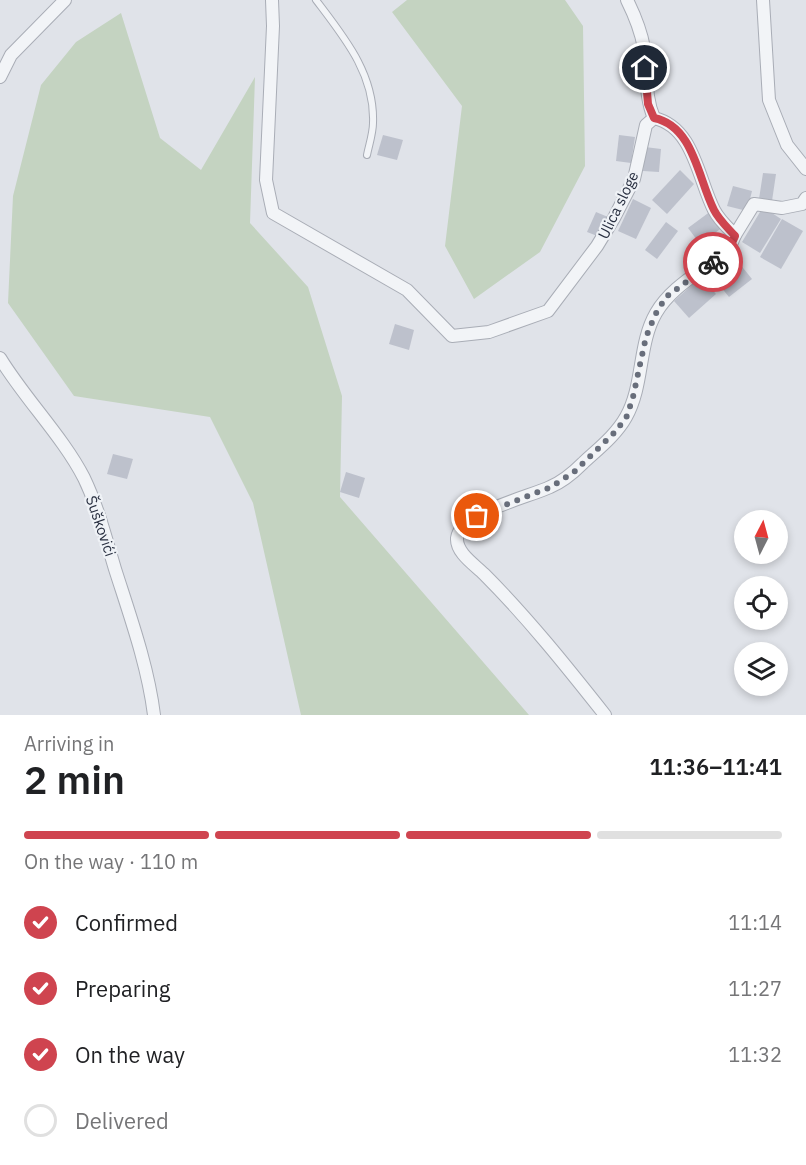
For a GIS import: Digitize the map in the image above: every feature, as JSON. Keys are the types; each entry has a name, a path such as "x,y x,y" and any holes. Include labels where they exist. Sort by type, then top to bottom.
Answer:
{"street":[{"path":"0,77 11,55 65,0"},
{"name":"Ulica sloge","path":"272,0 273,26 266,180 273,213 407,290 452,336 489,332 548,311 597,246 614,218 634,179 646,125 654,118"},
{"path":"627,0 638,20 644,50 648,104 654,118 664,120 678,129 692,154 715,212 735,236"},
{"path":"763,0 769,100 787,145 806,169"},
{"path":"605,715 500,590 460,550 457,538 462,528 477,516 551,487 574,472 616,431 627,416 646,337 666,297 730,247 754,204 782,208 802,204 806,198"},
{"name":"Šuškovići","path":"0,358 84,478 141,655 154,715"}],"lane":[{"path":"316,0 351,46 369,86 374,123 367,155"}],"green space":[{"path":"407,0 565,0 583,26 585,166 540,252 474,299 445,246 462,106 392,12"},
{"path":"121,13 160,138 201,170 255,77 250,223 308,287 342,396 340,497 529,715 301,715 253,503 210,417 74,396 8,303 13,196 41,85 76,42"}],"building":[{"path":"383,135 403,140 397,160 377,155"},
{"path":"619,135 635,137 631,163 616,161"},
{"path":"645,147 661,149 659,172 643,171"},
{"path":"680,170 694,184 667,214 652,200"},
{"path":"763,173 776,174 772,201 759,199"},
{"path":"733,186 752,191 747,211 727,206"},
{"path":"633,199 651,208 636,239 618,231"},
{"path":"763,207 781,219 760,253 742,242"},
{"path":"711,211 723,227 700,244 688,228"},
{"path":"596,212 608,217 600,237 587,232"},
{"path":"782,219 803,231 781,269 760,257"},
{"path":"666,222 678,231 657,259 645,250"},
{"path":"739,263 752,279 729,297 716,281"},
{"path":"701,277 716,294 689,318 674,301"},
{"path":"395,324 414,330 409,350 389,344"},
{"path":"113,454 133,459 127,479 107,474"},
{"path":"346,472 365,478 359,498 340,492"}],"way so far":[{"path":"477,516 551,487 574,472 616,431 627,416 646,337 655,315 666,297 713,262"}],"route":[{"path":"645,68 648,104 654,118 664,120 678,129 692,154 715,212 735,236 730,247 713,262"}]}
